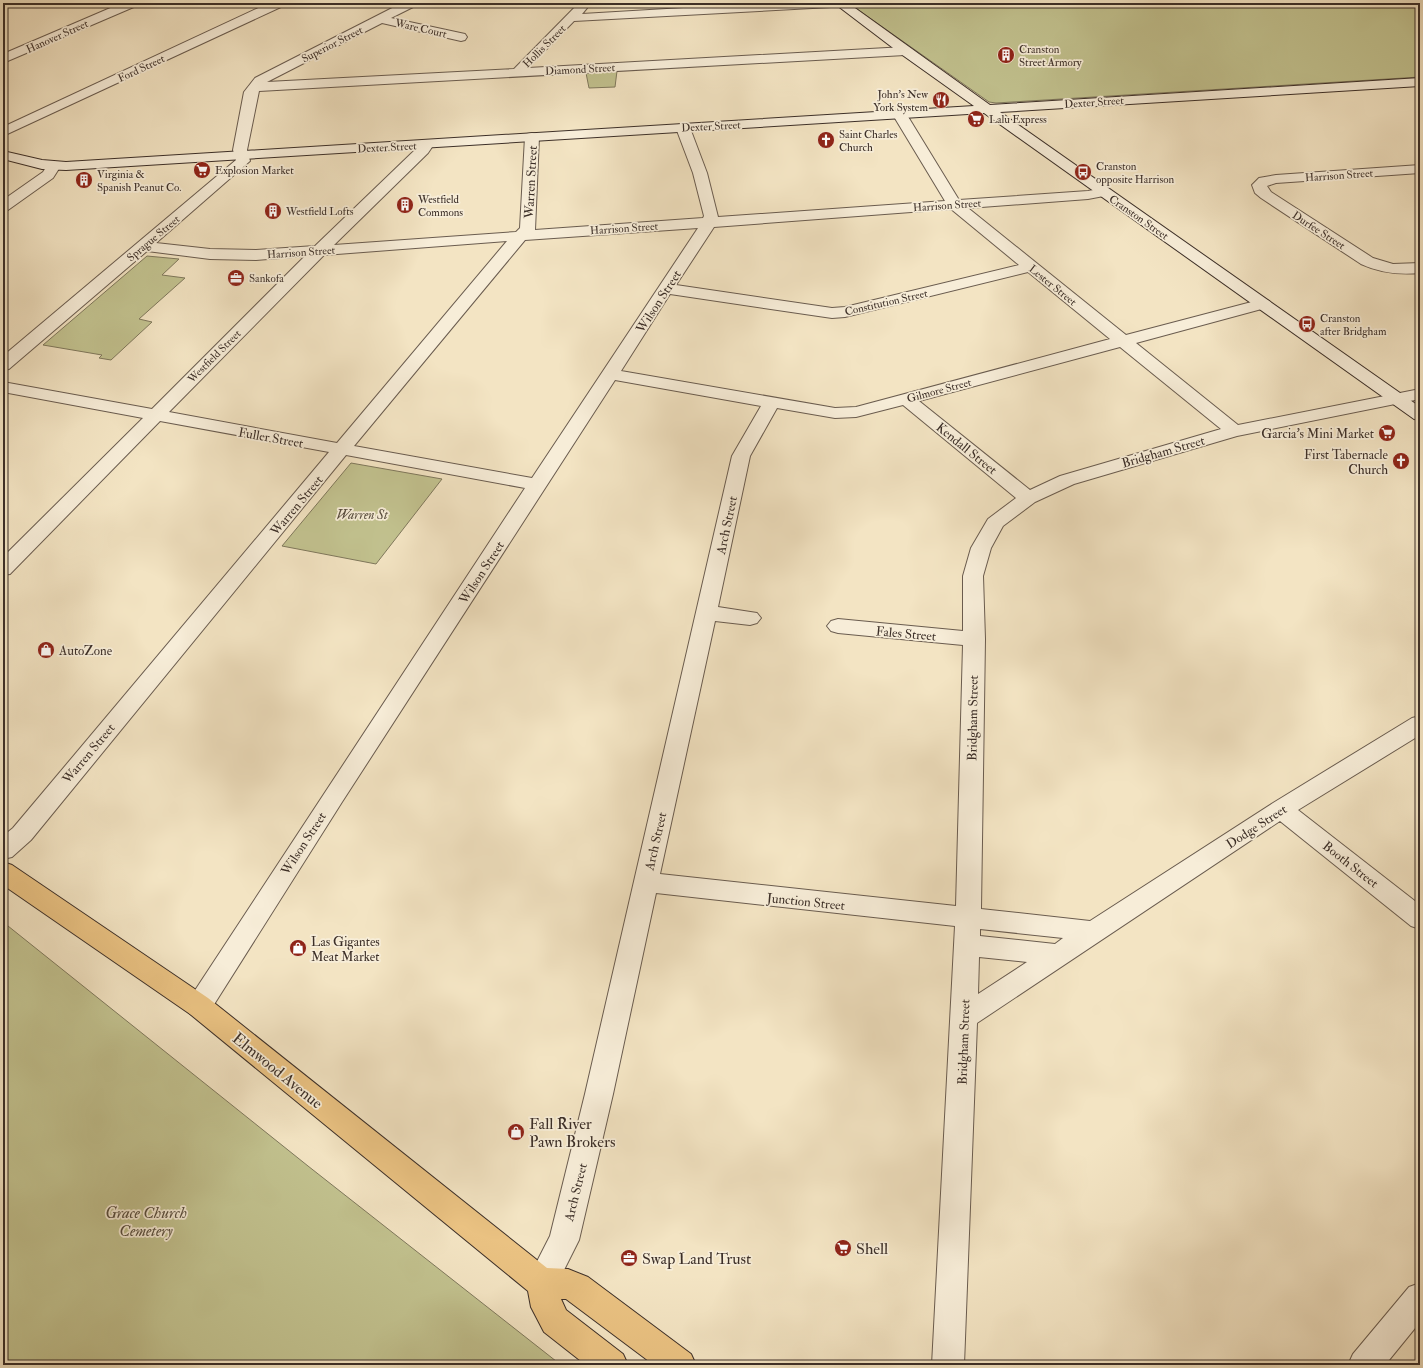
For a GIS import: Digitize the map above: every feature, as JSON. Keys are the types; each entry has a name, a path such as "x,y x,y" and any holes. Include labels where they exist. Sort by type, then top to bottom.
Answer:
{"main road":[{"name":"Elmwood Avenue","path":"3,872 199,1006 541,1283"},
{"path":"612,1365 555,1321 547,1307 541,1283 568,1284 577,1288 680,1365"}],"street":[{"name":"Hanover Street","path":"3,60 132,3"},
{"name":"Ford Street","path":"3,132 279,3"},
{"name":"Superior Street","path":"255,87 260,81 411,3"},
{"name":"Hollis Street","path":"520,72 520,68 586,3"},
{"path":"571,18 831,3"},
{"name":"Cranston Street","path":"840,3 905,51 1420,415"},
{"name":"Ware Court","path":"380,19 461,37"},
{"name":"Diamond Street","path":"255,87 905,51"},
{"name":"Dexter Street","path":"3,155 31,164 52,167 1420,82"},
{"path":"243,155 240,150 251,92 255,87"},
{"name":"Lester Street","path":"900,115 955,205 1234,431"},
{"path":"683,128 700,172 712,216 710,222"},
{"name":"Warren Street","path":"3,850 22,834 520,236 528,230 532,137"},
{"name":"Westfield Street","path":"3,569 320,250 423,150 427,144"},
{"name":"Sprague Street","path":"3,365 239,166 244,161 243,155"},
{"path":"10,171 20,172 52,167"},
{"path":"3,208 48,175 52,167"},
{"name":"Harrison Street","path":"1259,185 1264,181 1276,179 1420,169"},
{"name":"Durfee Street","path":"1259,185 1260,190 1266,195 1367,261 1384,268 1397,270 1420,268"},
{"name":"Harrison Street","path":"144,246 235,255 955,205 1088,195 1104,192"},
{"name":"Wilson Street","path":"199,1006 334,796 710,222"},
{"name":"Constitution Street","path":"667,289 832,312 845,312 1031,267"},
{"name":"Gilmore Street","path":"610,374 844,414 906,399 1122,340 1263,304"},
{"name":"Fuller Street","path":"3,387 538,486"},
{"name":"Bridgham Street","path":"948,1365 968,916 974,639 973,576 981,548 995,523 1028,498 1079,476 1234,431 1420,394"},
{"name":"Kendall Street","path":"906,399 1028,498"},
{"name":"Arch Street","path":"541,1283 564,1240 599,1094 741,456 772,402"},
{"path":"707,613 750,618"},
{"name":"Fales Street","path":"838,626 974,639"},
{"name":"Dodge Street","path":"964,1017 1281,809 1420,724"},
{"name":"Booth Street","path":"1281,809 1420,919"},
{"name":"Junction Street","path":"646,882 770,898 968,916"},
{"path":"968,916 1095,932"},
{"path":"967,945 1059,955"},
{"path":"1364,1365 1420,1298"}],"green space":[{"path":"859,3 1420,3 1420,77 996,103 989,102 857,9 855,6"},
{"path":"617,71 615,87 589,88 586,73"},
{"path":"147,256 179,259 162,275 185,278 139,319 152,322 111,360 99,358 102,355 43,345"},
{"name":"Warren St","path":"351,463 442,479 376,564 282,546"},
{"name":"Grace Church Cemetery","path":"3,922 308,1166 561,1365 3,1365"}],"place":[{"name":"Cranston Street Armory","path":"1006,55"},
{"name":"John's New York System","path":"941,100"},
{"name":"Lalu Express","path":"976,119"},
{"name":"Saint Charles Church","path":"826,140"},
{"name":"Explosion Market","path":"202,170"},
{"name":"Cranston opposite Harrison","path":"1083,172"},
{"name":"Virginia & Spanish Peanut Co.","path":"84,180"},
{"name":"Westfield Commons","path":"405,205"},
{"name":"Westfield Lofts","path":"273,211"},
{"name":"Sankofa","path":"236,278"},
{"name":"Cranston after Bridgham","path":"1307,324"},
{"name":"Garcia's Mini Market","path":"1387,433"},
{"name":"First Tabernacle Church","path":"1401,461"},
{"name":"AutoZone","path":"46,650"},
{"name":"Las Gigantes Meat Market","path":"298,948"},
{"name":"Fall River Pawn Brokers","path":"516,1132"},
{"name":"Shell","path":"843,1248"},
{"name":"Swap Land Trust","path":"629,1258"}]}
